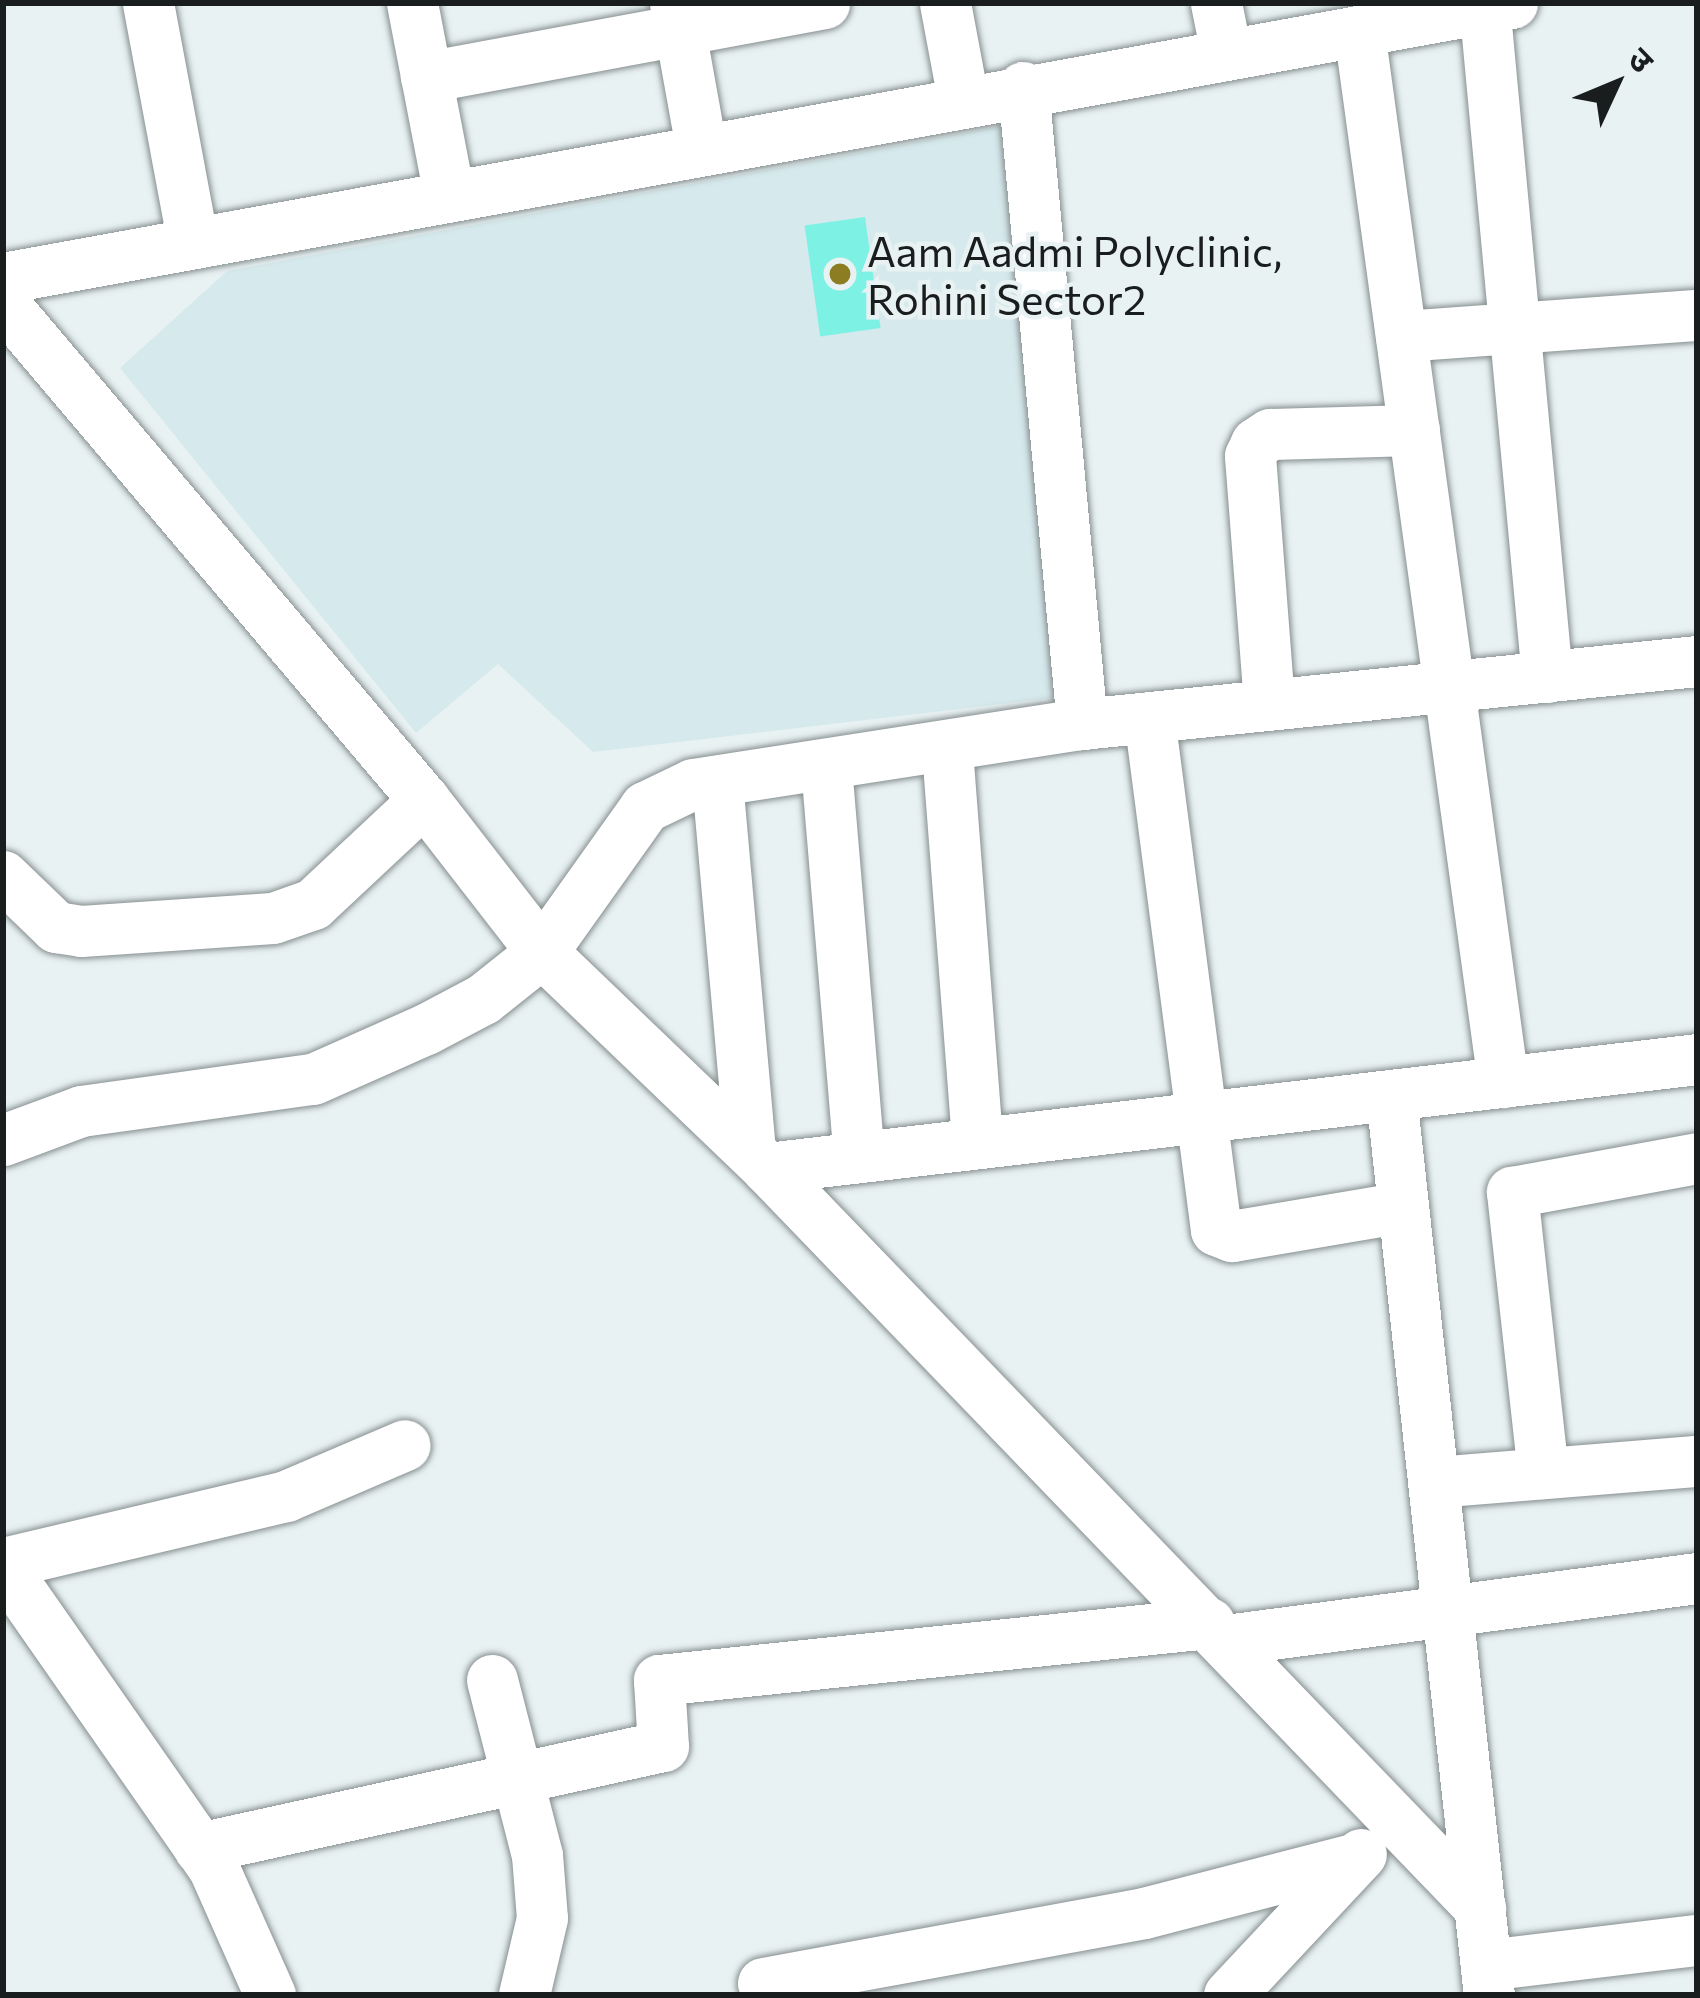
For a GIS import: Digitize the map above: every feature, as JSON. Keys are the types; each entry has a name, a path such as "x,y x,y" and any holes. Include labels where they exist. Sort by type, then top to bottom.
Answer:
{"street":[{"path":"148,3 193,243"},
{"path":"412,3 448,195"},
{"path":"426,77 677,16 824,3"},
{"path":"946,3 963,99"},
{"path":"1216,3 1226,53"},
{"path":"3,278 1494,4 1514,328 1547,677"},
{"path":"677,16 701,147"},
{"path":"1359,31 1503,1082"},
{"path":"1023,87 1082,724"},
{"path":"3,303 424,800 542,952 758,1160 1480,1908"},
{"path":"1401,336 1697,315"},
{"path":"1269,703 1250,456 1256,443 1270,434 1414,430"},
{"path":"3,1140 81,1111 313,1079 483,999 542,952 645,807 662,794 717,781 947,750 1082,724 1697,662"},
{"path":"1149,717 1211,1218 1226,1236 1403,1207"},
{"path":"947,750 977,1143"},
{"path":"826,766 859,1157"},
{"path":"717,781 758,1160"},
{"path":"3,876 56,927 81,931 273,918 313,904 424,800"},
{"path":"758,1160 859,1157 1697,1059"},
{"path":"1391,1095 1487,1980 1697,1940"},
{"path":"1544,1473 1512,1192 1697,1158"},
{"path":"258,1990 199,1848 3,1565 286,1496 405,1445"},
{"path":"1435,1482 1697,1461"},
{"path":"199,1848 663,1745 659,1680 1449,1610 1697,1578"},
{"path":"492,1680 523,1777 542,1918 524,1995"},
{"path":"1229,1995 1394,1818"},
{"path":"763,1984 1144,1913 1357,1858"}],"shaded area":[{"path":"1000,126 1061,697 593,752 498,664 416,733 120,368 227,271"}],"building":[{"path":"865,217 881,328 820,336 805,225"}],"place":[{"name":"Aam Aadmi Polyclinic, Rohini Sector2","path":"840,274"}]}
